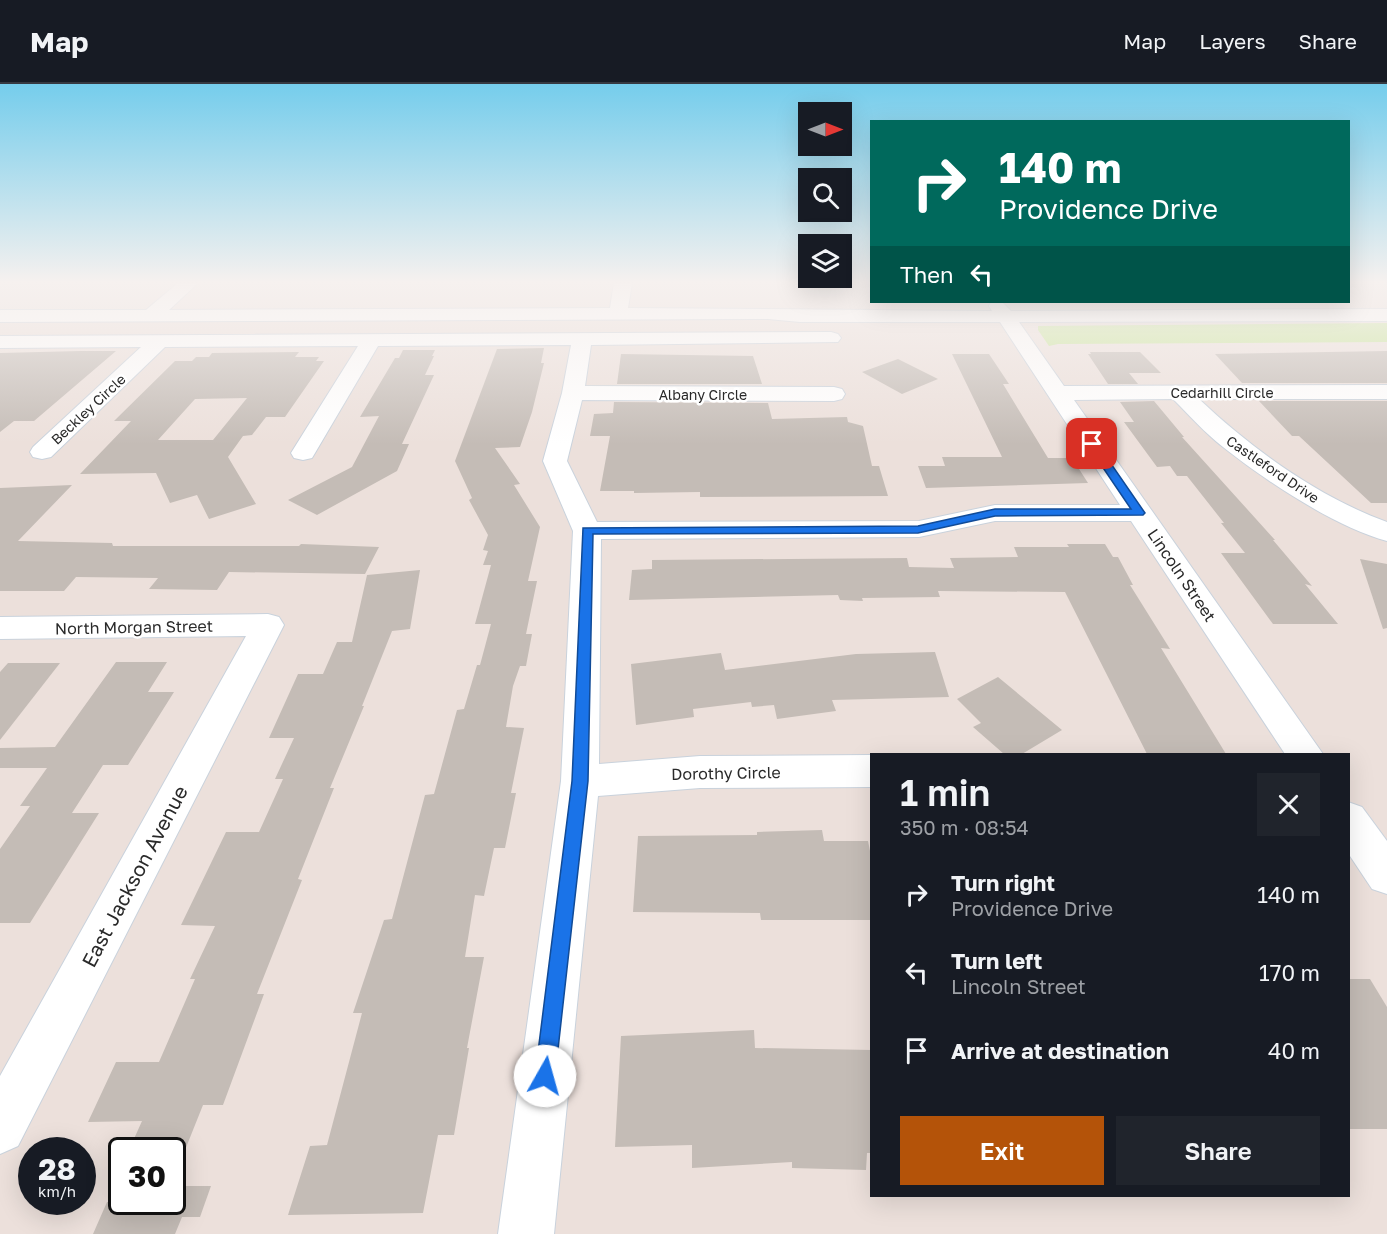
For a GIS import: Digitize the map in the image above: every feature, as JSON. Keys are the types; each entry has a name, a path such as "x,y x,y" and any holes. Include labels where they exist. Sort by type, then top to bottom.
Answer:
{"street":[{"path":"0,342 856,337"},
{"name":"Lincoln Street","path":"1014,337 1057,393 1304,753"},
{"path":"303,453 372,339"},
{"path":"526,1234 580,781 587,531 555,461 573,393 582,339"},
{"name":"Beckley Circle","path":"42,452 161,340"},
{"name":"Cedarhill Circle","path":"1057,393 1387,392"},
{"name":"Albany Circle","path":"573,393 834,394"},
{"name":"Castleford Drive","path":"1179,393 1230,441 1270,470 1350,518 1383,531"},
{"path":"587,531 918,529 995,513 1139,513"},
{"name":"North Morgan Street","path":"0,628 268,625"},
{"name":"East Jackson Avenue","path":"0,1128 268,625"},
{"name":"Dorothy Circle","path":"580,781 700,772 870,771"},
{"path":"1350,822 1387,875"}],"green space":[{"path":"1043,337 1387,337 1387,342 1058,344 1049,346"}],"building":[{"path":"544,348 541,363 544,363 532,412 520,447 495,448 520,484 514,485 540,527 528,581 537,581 526,634 532,634 526,666 520,666 513,686 506,727 524,728 511,793 516,793 505,848 494,848 484,896 475,895 465,957 484,957 454,1135 438,1135 423,1213 288,1215 310,1146 327,1145 362,1013 353,1013 384,920 392,919 425,795 434,794 457,710 464,709 477,665 480,665 491,624 475,624 491,565 483,565 488,551 483,550 488,535 469,500 472,498 455,461 497,349"},
{"path":"403,350 435,350 425,375 434,375 402,444 409,444 397,471 317,515 288,500 352,467 379,416 360,417 395,358 399,358"},
{"path":"116,351 34,421 14,421 0,432 0,353"},
{"path":"1387,351 1387,383 1242,383 1215,354"},
{"path":"299,352 295,357 319,357 316,361 324,361 285,417 266,417 252,435 243,436 228,457 256,504 209,519 197,495 170,503 156,473 80,474 131,421 114,421 175,361 192,361 196,357 209,357 212,353","holes":["247,398 213,440 158,440 195,399"]},
{"path":"1090,352 1140,352 1161,373 1129,373 1138,384 1108,384 1088,354 1091,354"},
{"path":"621,354 753,356 762,384 617,384"},
{"path":"952,354 989,354 1009,384 1003,384 1048,458 1072,458 1088,483 926,488 918,466 945,466 942,457 1002,457"},
{"path":"898,359 938,379 902,394 862,372"},
{"path":"1154,401 1184,437 1182,437 1275,540 1273,540 1312,586 1305,584 1338,624 1273,624 1221,553 1245,553 1221,523 1224,523 1187,476 1177,476 1170,466 1157,467 1124,422 1134,422 1120,402"},
{"path":"1259,401 1387,401 1387,503 1371,503 1299,436 1292,436"},
{"path":"614,402 768,403 772,419 847,417 848,422 863,426 872,466 879,466 888,496 700,497 700,492 600,491 610,436 590,436 594,414 613,413"},
{"path":"72,485 18,541 112,543 113,546 299,546 301,544 379,547 365,574 229,572 217,590 149,589 158,578 76,577 64,591 0,591 0,488"},
{"path":"1067,544 1105,544 1113,557 1118,557 1133,585 1130,585 1170,649 1161,648 1225,753 1146,753 1065,592 938,591 940,597 862,598 863,601 840,600 838,595 629,600 632,570 652,569 652,560 907,558 909,567 954,568 950,558 1018,557 1014,547 1069,547"},
{"path":"1360,559 1387,564 1387,628 1383,629"},
{"path":"420,570 410,629 392,631 362,706 364,706 330,788 334,788 298,879 302,880 257,994 264,994 223,1105 203,1105 186,1148 186,1137 135,1137 142,1121 88,1122 116,1062 159,1062 195,979 190,979 215,926 181,925 226,832 259,832 283,779 275,779 294,738 269,738 298,674 323,674 337,642 352,642 367,575"},
{"path":"935,652 949,697 832,700 836,711 777,719 774,705 752,707 751,702 693,709 694,717 636,725 631,664 721,653 725,670 856,654"},
{"path":"116,662 167,662 148,692 174,692 128,765 103,765 72,813 99,813 30,923 0,923 0,849 30,806 20,806 47,768 0,768 0,748 55,747"},
{"path":"8,663 60,663 0,740 0,672"},
{"path":"998,677 1062,730 1024,753 1003,753 973,727 981,723 957,699"},
{"path":"822,830 824,841 868,841 870,920 761,920 760,913 633,912 638,836 757,835 757,832"},
{"path":"1350,979 1370,979 1387,1007 1387,1129 1350,1129"},
{"path":"754,1030 755,1048 870,1050 870,1153 867,1153 866,1170 792,1168 792,1162 692,1168 692,1145 615,1147 621,1036"},
{"path":"186,1186 211,1186 200,1217 182,1217 175,1234 93,1234 107,1202 108,1215 186,1215"}],"route":[{"path":"545,1076 580,781 587,531 918,529 995,513 1139,513 1092,444"}]}
